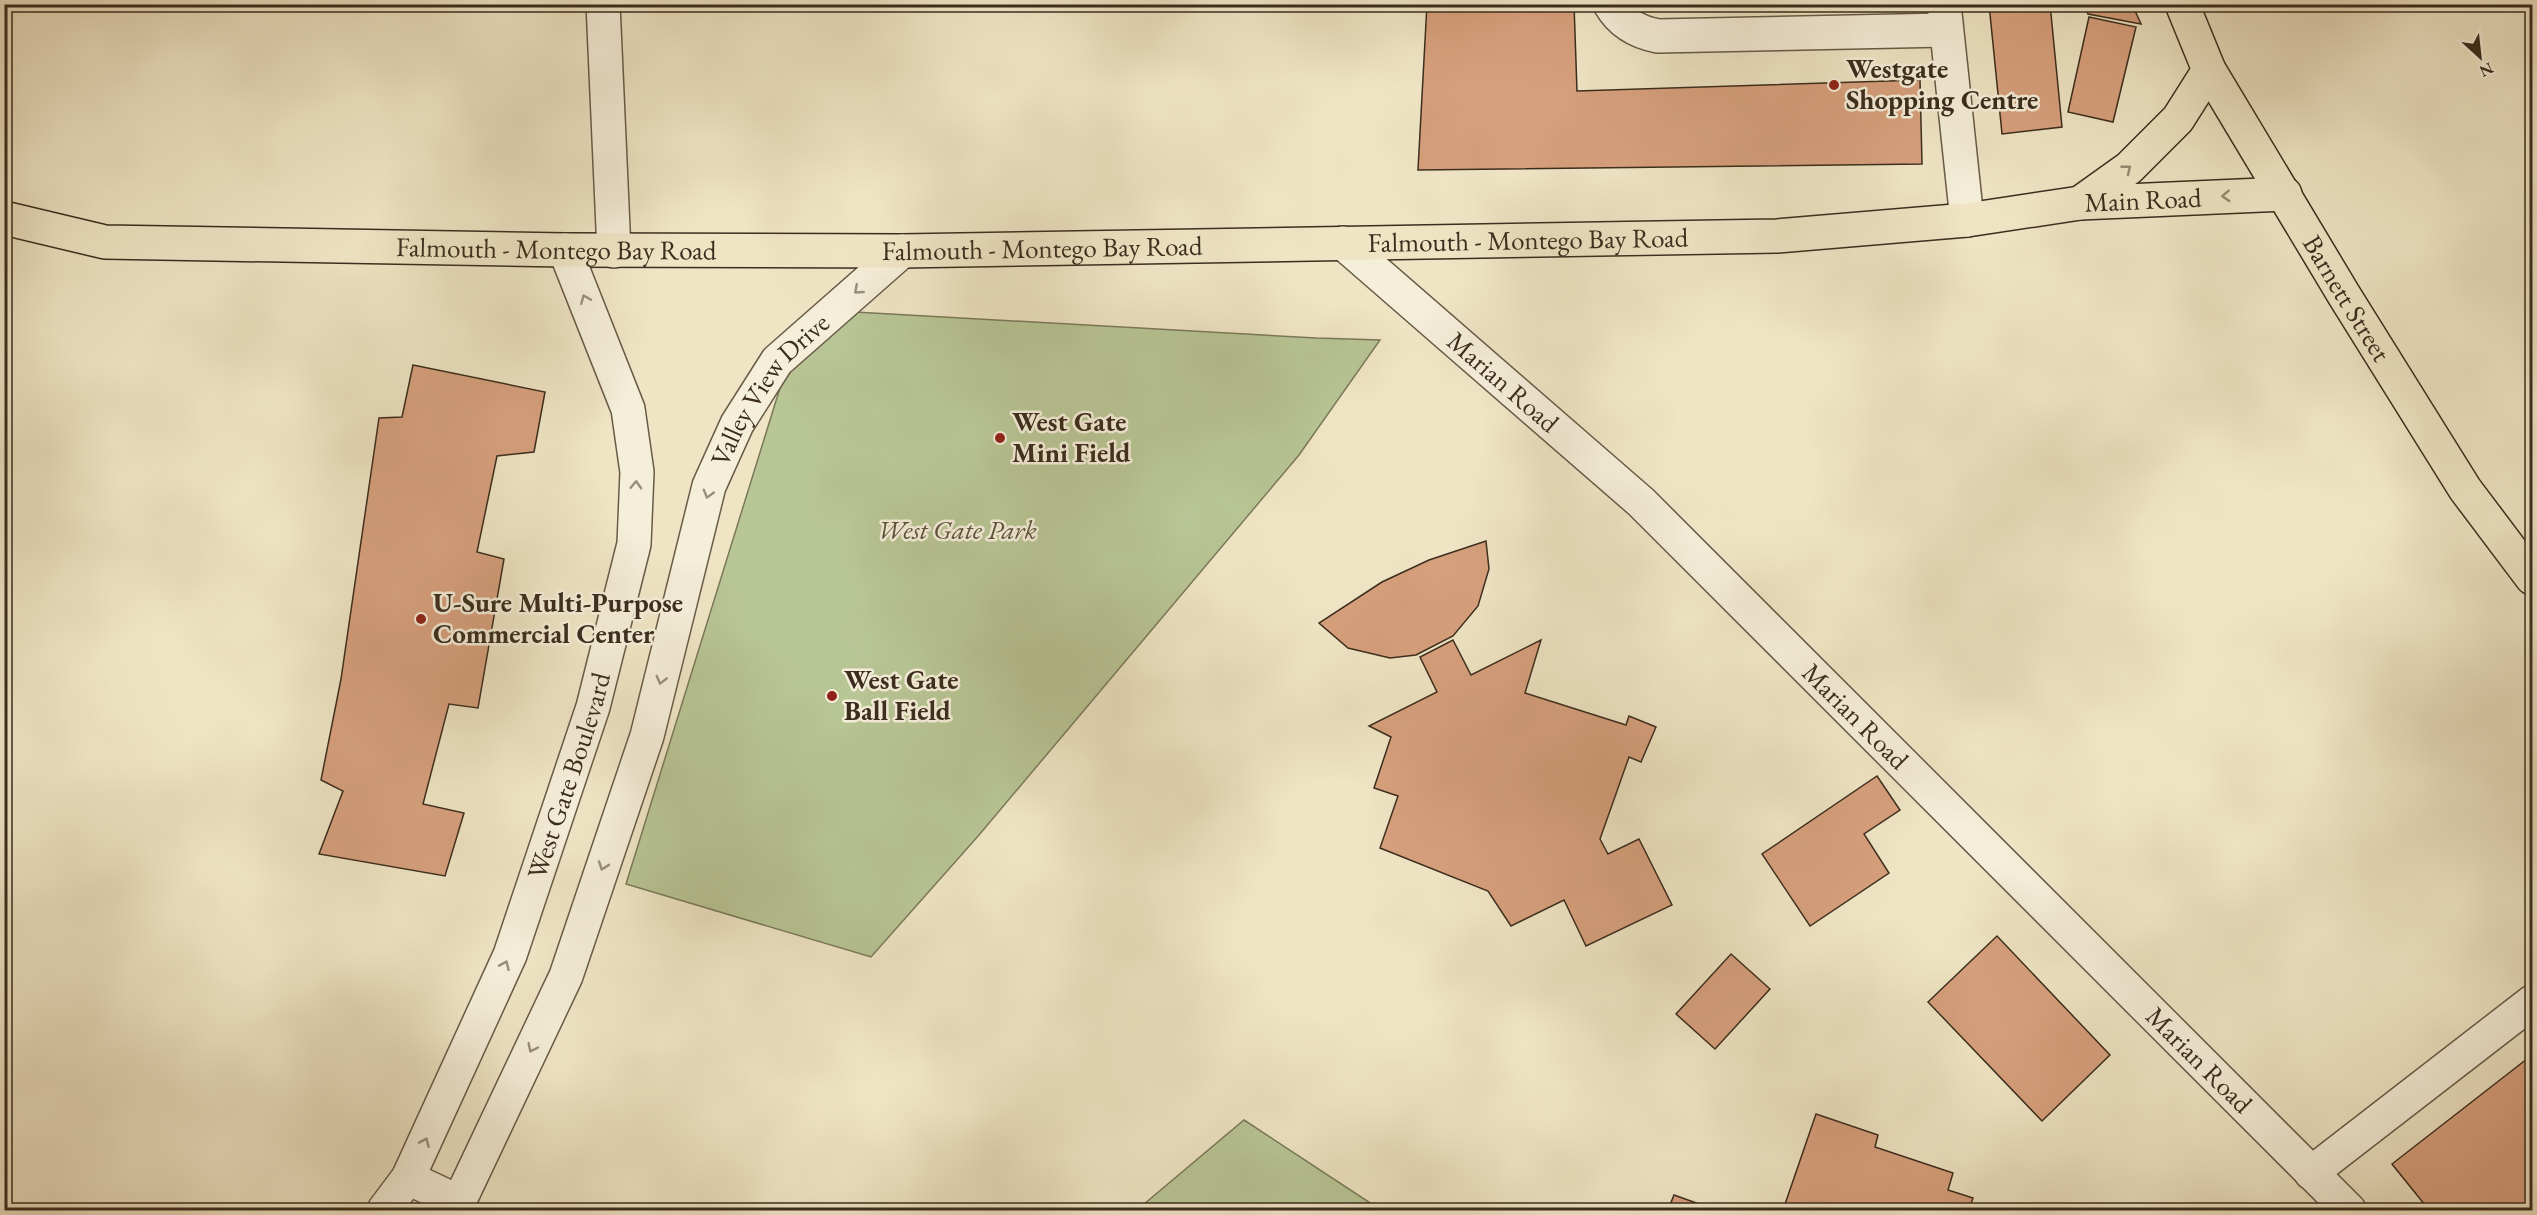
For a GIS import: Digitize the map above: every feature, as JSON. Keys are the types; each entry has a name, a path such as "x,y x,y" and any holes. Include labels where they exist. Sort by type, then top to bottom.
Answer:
{"main road":[{"name":"Barnett Street","path":"2181,4 2209,70 2344,295 2465,489 2532,578"},
{"name":"Main Road","path":"2080,203 2129,168 2178,119 2209,70"},
{"name":"Main Road","path":"2080,203 2284,194"},
{"name":"Falmouth - Montego Bay Road","path":"4,218 105,242 614,251 902,251 1777,236 1967,220 2080,203"}],"street":[{"path":"603,4 614,251"},
{"path":"1610,4 1617,15 1635,30 1658,36 1945,17 1967,220"},
{"name":"Marian Road","path":"1343,243 1641,502 2349,1210"},
{"name":"West Gate Boulevard","path":"384,1210 408,1178 510,955 593,707 634,544 637,472 628,409 565,250"},
{"name":"Valley View Drive","path":"456,1206 566,976 647,736 689,562 714,476 737,424 777,361 902,251"},
{"path":"2311,1173 2532,1002"},
{"path":"408,1178 456,1206"}],"green space":[{"name":"West Gate Park","path":"855,312 1380,340 1299,455 979,835 871,957 626,884 784,375"},
{"path":"1244,1120 1381,1210 1137,1210"}],"building":[{"name":"Westgate Shopping Centre","path":"1427,4 1574,4 1577,91 1920,80 1922,164 1418,170"},
{"path":"1989,4 2050,4 2062,127 2002,134"},
{"path":"2083,4 2132,4 2141,24 2088,14"},
{"path":"2089,17 2136,27 2113,122 2068,112"},
{"name":"U-Sure Multi-Purpose Commercial Center","path":"413,365 545,392 534,452 497,456 477,552 504,559 478,708 449,704 423,804 464,813 445,876 319,854 343,791 321,780 341,679 379,418 402,417"},
{"path":"1486,541 1489,569 1478,606 1453,636 1416,655 1390,658 1348,648 1319,623 1382,582 1429,560"},
{"path":"1453,640 1471,675 1541,640 1525,693 1626,725 1629,716 1656,727 1641,762 1629,757 1600,839 1608,854 1639,839 1672,905 1586,946 1564,900 1511,926 1488,891 1380,848 1398,796 1374,788 1391,737 1369,726 1437,692 1420,657"},
{"path":"1877,776 1900,810 1864,834 1889,873 1810,926 1762,854"},
{"path":"1997,936 2110,1055 2042,1121 1928,1002"},
{"path":"1731,954 1770,989 1715,1049 1676,1014"},
{"path":"2532,1055 2532,1208 2530,1210 2429,1210 2392,1164"},
{"path":"1816,1114 1878,1135 1875,1147 1953,1173 1948,1190 1973,1198 1969,1210 1783,1210"},
{"path":"1674,1195 1716,1210 1668,1210"},
{"path":"1567,1204 1584,1210 1564,1210"}],"place":[{"name":"Westgate Shopping Centre","path":"1834,85"},
{"name":"West Gate Mini Field","path":"1000,438"},
{"name":"U-Sure Multi-Purpose Commercial Center","path":"421,619"},
{"name":"West Gate Ball Field","path":"832,696"}]}
